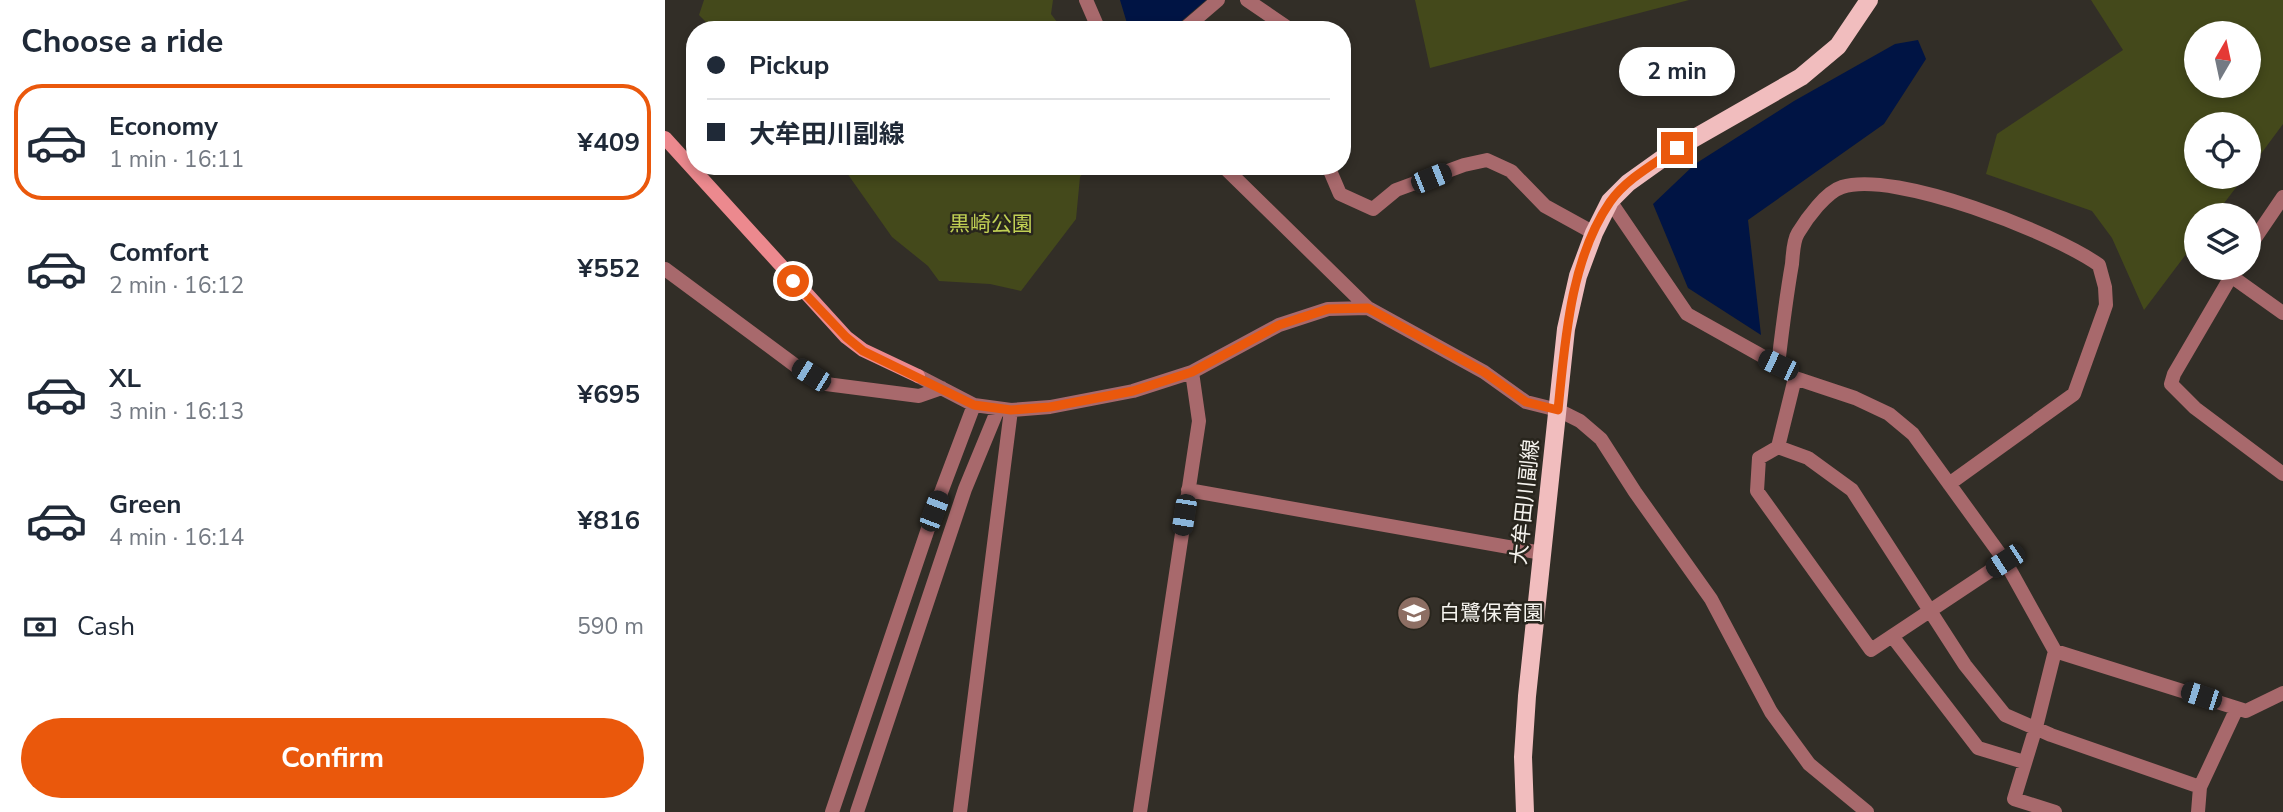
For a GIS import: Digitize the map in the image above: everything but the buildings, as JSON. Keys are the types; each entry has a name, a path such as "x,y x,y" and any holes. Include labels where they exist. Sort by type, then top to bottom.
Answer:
{"main road":[{"name":"大牟田川副線","path":"1525,811 1523,757 1527,696 1566,329 1578,276 1594,233 1610,201 1628,183 1677,148 1801,77 1838,46 1869,0"}],"street":[{"path":"1086,0 1095,21"},
{"path":"1194,21 1218,0"},
{"path":"1247,0 1278,21"},
{"path":"665,138 686,161"},
{"path":"1332,175 1340,194 1373,209 1396,190 1464,165 1487,160 1511,171 1545,206 1594,233"},
{"path":"699,175 846,337 863,351 974,405 1005,410 1050,407 1097,399 1192,372 1279,325 1328,309 1368,308"},
{"path":"1232,175 1368,308 1484,372 1526,402 1558,410 1580,421 1601,439 1711,599 1771,712 1809,764 1867,812"},
{"path":"1778,365 1796,236 1815,208 1840,187 1866,184 1923,192 1999,217 2084,255 2099,265 2105,287 2106,305 2074,394 1948,484"},
{"path":"2261,229 2283,197"},
{"path":"1610,201 1687,314 1778,365 1795,378 1855,398 1889,414 1913,434 2005,561 2055,651 2014,799 2055,812"},
{"path":"665,269 796,366 826,384 919,396 942,388"},
{"path":"2229,280 2174,374 2171,384 2196,408 2283,474"},
{"path":"2244,280 2283,313"},
{"path":"1140,812 1199,421 1192,372"},
{"path":"1795,378 1777,447 1759,458 1757,491 1871,650 2005,561"},
{"path":"832,812 934,511 974,405"},
{"path":"857,812 965,489 1005,410"},
{"path":"960,812 1005,410"},
{"path":"1777,447 1808,458 1852,490 1965,665 2005,715 2051,735 2200,787"},
{"path":"1188,490 1542,554"},
{"path":"1892,636 1979,748 2024,762"},
{"path":"2055,651 2246,711 2283,693"},
{"path":"2198,812 2200,787 2237,708"}],"green space":[{"path":"704,0 1053,0 1051,14 1056,21 705,21 699,15"},
{"path":"1415,0 1689,0 1430,68"},
{"path":"2091,0 2283,0 2283,124 2261,154 2261,112 2184,112 2184,189 2235,189 2224,203 2184,203 2184,257 2144,310 2112,238 2092,211 1986,174 1997,134 2123,50"},
{"name":"黒崎公園","path":"848,175 1081,175 1076,219 1021,291 990,284 939,281 928,266 892,237"}],"water":[{"path":"1120,0 1206,0 1182,21 1126,21"},
{"path":"1918,40 1926,59 1884,124 1748,220 1761,335 1688,288 1653,204 1695,164 1794,101 1895,44"}],"place":[{"name":"白鷺保育園","path":"1414,613"}],"route":[{"path":"793,281 846,337 863,351 974,405 1011,410 1050,407 1133,391 1192,372 1279,325 1328,309 1368,308 1484,372 1526,402 1558,410 1566,329 1578,276 1594,233 1610,201 1628,183 1677,148"}]}
